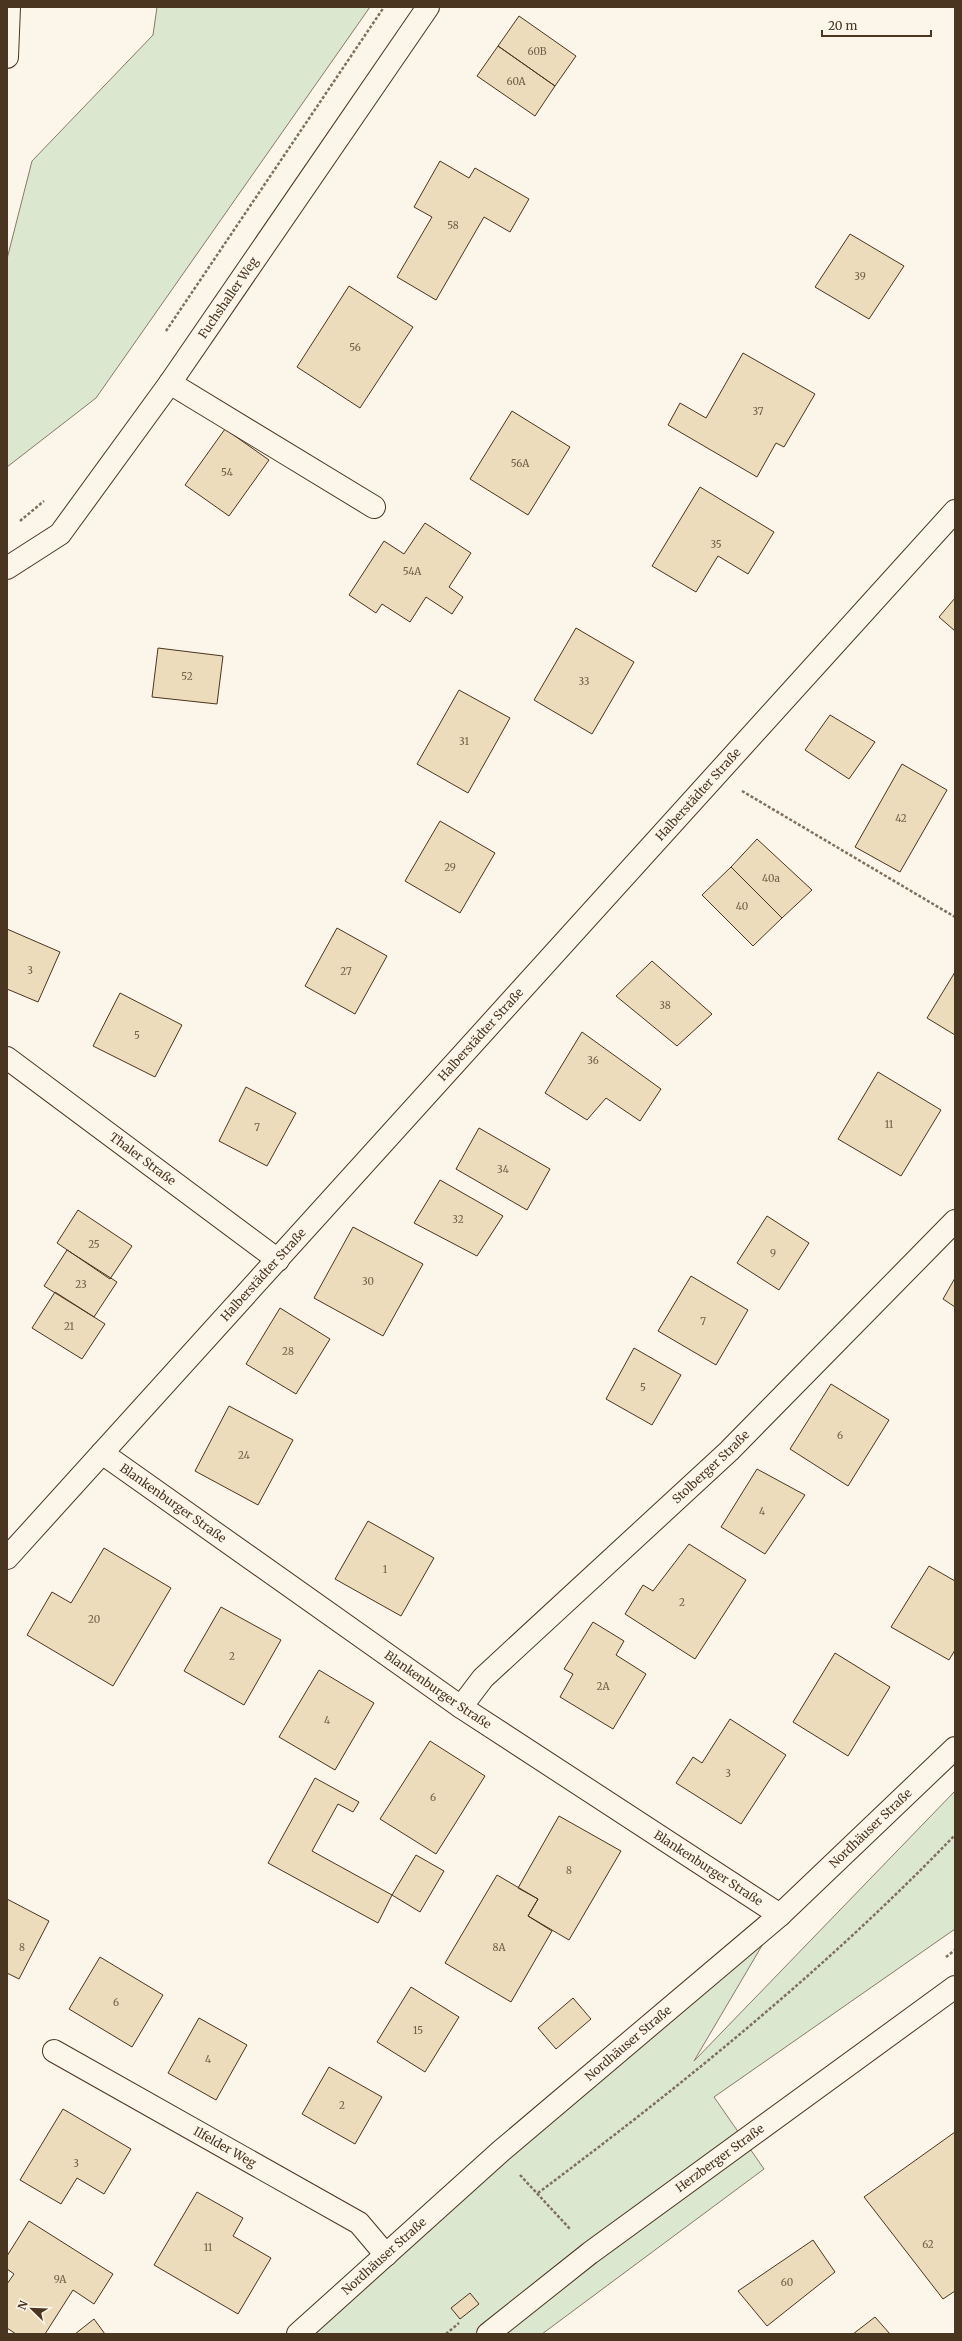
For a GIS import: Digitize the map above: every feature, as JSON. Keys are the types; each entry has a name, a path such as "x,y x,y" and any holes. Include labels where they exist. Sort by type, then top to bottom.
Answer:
{"street":[{"path":"7,57 9,7"},
{"name":"Fuchshaller Weg","path":"7,568 60,534 170,383 428,7"},
{"path":"170,383 374,507"},
{"name":"Halberstädter Straße","path":"7,1558 955,511"},
{"name":"Thaler Straße","path":"7,1058 278,1260"},
{"name":"Stolberger Straße","path":"461,1707 483,1678 729,1451 955,1221"},
{"name":"Blankenburger Straße","path":"102,1453 461,1707 780,1915"},
{"name":"Nordhäuser Straße","path":"298,2334 501,2151 780,1915 955,1748"},
{"name":"Herzberger Straße","path":"488,2334 590,2253 955,1987"},
{"name":"Ilfelder Weg","path":"54,2051 359,2223 386,2255"}],"path":[{"path":"165,332 384,7"},
{"path":"16,524 46,499"},
{"path":"716,776 955,917"},
{"path":"538,2193 749,2027 901,1891 955,1835"},
{"path":"521,2176 538,2193 590,2253"}],"green space":[{"path":"157,7 370,7 96,398 7,467 7,259 32,161 153,35"},
{"path":"955,1791 955,1929 714,2097 764,2169 542,2334 298,2334 780,1915 694,2061"}],"building":[{"path":"519,16 576,56 555,86 498,46"},
{"path":"498,46 555,86 535,116 477,76"},
{"path":"440,161 469,178 475,168 529,199 510,232 484,217 436,300 397,277 432,217 414,207"},
{"path":"850,234 904,266 869,319 815,287"},
{"path":"349,286 413,327 360,408 297,367"},
{"path":"743,353 815,394 784,447 776,443 757,477 668,425 680,403 706,418"},
{"path":"512,411 570,447 528,515 470,479"},
{"path":"225,429 269,460 229,516 185,485"},
{"path":"700,487 774,532 748,574 718,556 696,592 652,566"},
{"path":"425,523 471,553 449,587 463,597 452,614 426,597 410,622 382,604 376,613 349,595 384,541 404,554"},
{"path":"955,598 955,631 939,617"},
{"path":"576,628 634,662 592,734 534,700"},
{"path":"158,648 223,656 217,704 152,697"},
{"path":"459,690 510,718 468,793 417,764"},
{"path":"830,715 875,742 849,779 805,750"},
{"path":"902,764 947,790 900,872 855,847"},
{"path":"440,821 495,853 460,913 405,881"},
{"path":"757,839 812,890 782,918 731,867"},
{"path":"731,867 782,918 753,946 702,895"},
{"path":"337,928 387,956 355,1014 305,986"},
{"path":"7,929 60,952 38,1002 7,989"},
{"path":"652,961 712,1014 677,1046 616,996"},
{"path":"955,972 955,1035 927,1018"},
{"path":"120,993 182,1025 155,1077 93,1046"},
{"path":"582,1032 661,1089 640,1121 606,1098 587,1120 545,1093"},
{"path":"878,1072 941,1110 901,1176 838,1139"},
{"path":"246,1087 296,1113 267,1166 219,1141"},
{"path":"479,1128 550,1169 527,1210 456,1169"},
{"path":"440,1180 503,1216 477,1256 414,1223"},
{"path":"78,1210 132,1246 110,1279 57,1243"},
{"path":"767,1216 809,1243 779,1290 737,1263"},
{"path":"353,1227 423,1264 383,1336 314,1298"},
{"path":"67,1250 117,1282 94,1317 44,1286"},
{"path":"691,1276 748,1310 716,1365 658,1331"},
{"path":"955,1278 955,1307 943,1299"},
{"path":"55,1292 105,1324 82,1359 32,1328"},
{"path":"280,1308 330,1339 296,1394 246,1364"},
{"path":"634,1348 681,1375 652,1425 606,1399"},
{"path":"831,1384 889,1420 848,1486 790,1449"},
{"path":"229,1406 293,1440 258,1505 195,1471"},
{"path":"757,1469 805,1495 765,1554 721,1527"},
{"path":"368,1521 434,1558 401,1616 335,1579"},
{"path":"689,1544 746,1580 695,1659 625,1614 643,1585 653,1591"},
{"path":"104,1548 171,1588 113,1686 27,1635 52,1592 71,1603"},
{"path":"929,1566 955,1581 955,1650 949,1660 891,1627"},
{"path":"221,1607 281,1640 244,1705 184,1671"},
{"path":"593,1622 624,1641 616,1655 646,1674 613,1729 560,1697 573,1674 564,1669"},
{"path":"835,1653 890,1687 848,1756 793,1722"},
{"path":"319,1670 374,1703 335,1770 279,1737"},
{"path":"730,1719 786,1755 741,1824 676,1783 693,1757 702,1763"},
{"path":"430,1741 485,1776 436,1854 380,1819"},
{"path":"315,1778 359,1802 353,1812 338,1804 312,1851 392,1895 378,1923 268,1863"},
{"path":"559,1816 621,1851 569,1940 528,1916 538,1899 518,1888"},
{"path":"416,1855 444,1871 420,1912 392,1895"},
{"path":"497,1875 538,1899 528,1916 552,1931 511,2002 445,1963"},
{"path":"7,1899 49,1921 19,1979 7,1973"},
{"path":"100,1957 163,1995 132,2047 69,2009"},
{"path":"411,1987 459,2017 425,2072 377,2042"},
{"path":"573,1998 591,2019 556,2049 538,2028"},
{"path":"199,2018 247,2045 216,2100 168,2073"},
{"path":"329,2067 382,2097 355,2144 302,2114"},
{"path":"63,2109 131,2149 104,2194 77,2178 61,2204 20,2180"},
{"path":"955,2132 955,2291 943,2299 864,2197"},
{"path":"197,2192 243,2218 233,2236 271,2258 238,2314 154,2265"},
{"path":"29,2221 113,2274 94,2304 73,2290 45,2334 16,2334 7,2328 7,2284 14,2274 7,2269 7,2256"},
{"path":"813,2240 835,2272 767,2326 738,2291"},
{"path":"470,2293 479,2304 460,2319 451,2308"},
{"path":"875,2317 890,2334 853,2334"},
{"path":"94,2319 105,2334 75,2334"}]}
